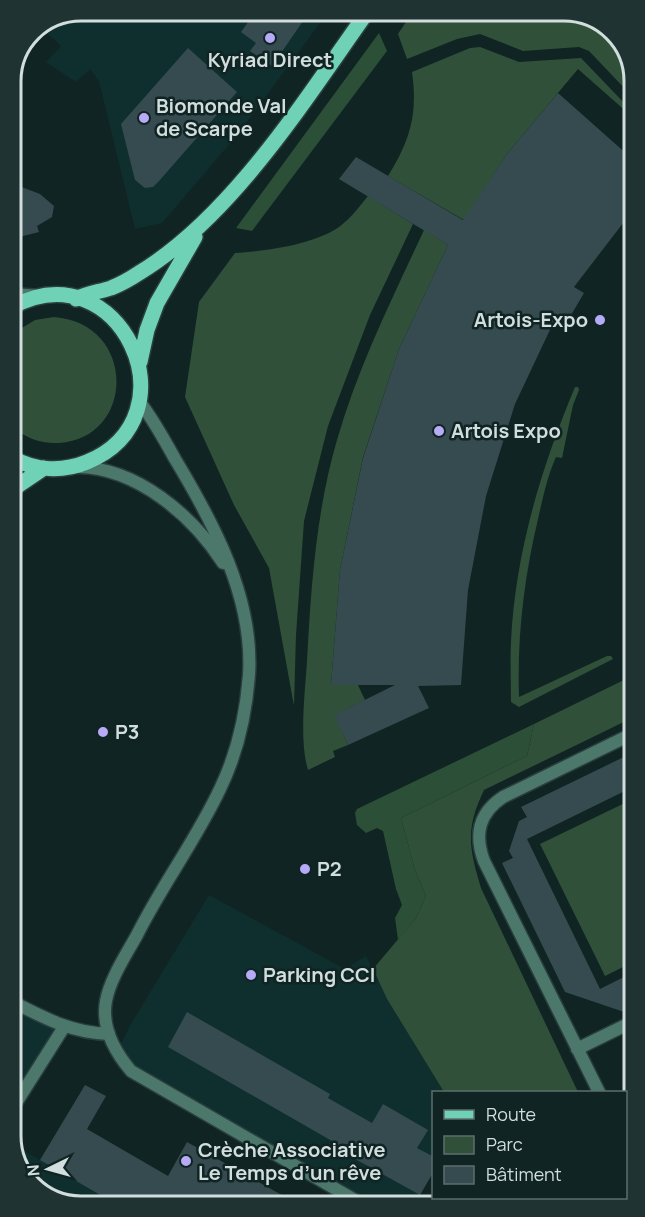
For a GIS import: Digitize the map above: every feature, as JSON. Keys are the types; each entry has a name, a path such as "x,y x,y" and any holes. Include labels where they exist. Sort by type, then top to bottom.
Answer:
{"main road":[{"path":"76,299 85,294 111,288 140,273 200,228 263,155 361,21"},
{"path":"139,365 147,330 157,303 200,228"},
{"path":"21,302 45,296 56,296 76,299 97,307 115,320 128,337 139,365 141,383 139,401 131,423 112,447 94,459 72,467 44,468 21,462"},
{"path":"21,484 44,468"}],"street":[{"path":"21,295 45,296"},
{"path":"139,401 218,534 244,613 249,653 246,696 236,749 220,789 141,926 112,985 106,1002 109,1034 116,1053 131,1071 345,1196"},
{"path":"72,467 104,470 137,483 152,492 201,533 232,576"},
{"path":"598,1091 484,861 480,850 480,828 490,806 504,797 624,738"},
{"path":"21,1007 64,1027 92,1034 109,1034"},
{"path":"577,1049 624,1026"},
{"path":"21,1095 64,1027"}],"shaded area":[{"path":"81,21 322,21 238,134 162,223 135,229 99,81 90,69 76,82 46,62 61,46 46,33 62,24"},
{"path":"209,895 345,969 366,956 387,999 443,1091 432,1091 432,1173 419,1196 348,1196 153,1085 116,1053"},
{"path":"21,1007 64,1027 21,1095"},
{"path":"23,1150 102,1196 70,1195 48,1186 33,1172"}],"green space":[{"path":"406,21 575,22 597,31 616,51 623,70 624,88 589,51 579,47 523,51 480,34 457,39 407,59 398,34"},
{"path":"379,33 387,51 252,231 236,228"},
{"path":"480,47 519,62 581,58 624,103 624,110 578,69 507,154 464,220 388,176 407,139 413,114 412,72 470,48"},
{"path":"368,196 413,224 370,315 328,426 304,521 296,635 294,706 269,568 234,505 185,397 199,302 235,253 261,251 303,243 328,233 347,220"},
{"path":"424,230 448,245 399,349 363,457 340,570 331,685 358,685 365,700 335,715 348,745 333,751 335,757 308,770 305,758 303,716 310,605 324,494 337,440 355,386"},
{"path":"54,317 81,324 101,339 112,358 116,380 113,403 102,422 84,436 59,443 34,439 21,433 21,329 35,320"},
{"path":"575,387 579,390 573,405 562,458 556,457 548,480 529,563 520,630 519,697 607,656 613,659 519,707 511,702 511,642 518,576 541,480"},
{"path":"624,680 624,722 484,790 472,828 472,850 481,888 578,1091 443,1091 387,999 373,969 416,918 426,896 415,870 401,818 527,756 534,724"},
{"path":"534,724 527,756 401,818 415,870 426,896 416,918 398,940 395,918 402,905 396,889 383,831 377,828 366,833 357,825 355,813 357,809"},
{"path":"624,803 624,966 605,976 540,844"}],"building":[{"name":"Kyriad Direct","path":"249,21 303,21 272,66 250,51 256,43 241,32"},
{"path":"188,48 237,92 159,181 153,187 145,188 135,180 121,124"},
{"name":"Artois Expo","path":"558,93 624,152 624,222 574,287 584,293 567,322 556,317 515,404 486,496 468,590 461,685 418,686 429,708 348,745 334,715 395,685 331,685 340,570 363,458 399,349 448,245 339,179 356,157 463,220 507,154"},
{"path":"21,187 40,194 54,206 52,217 37,226 39,232 21,236"},
{"path":"624,757 624,791 527,839 600,989 624,977 624,1012 565,992 502,863 513,858 509,851 519,821 527,817 521,807"},
{"path":"187,1012 330,1094 328,1098 372,1123 383,1104 428,1130 417,1148 432,1156 432,1174 420,1195 330,1145 332,1141 168,1047"},
{"path":"85,1085 106,1096 87,1129 168,1176 187,1142 284,1196 102,1196 40,1160"}],"place":[{"name":"Kyriad Direct","path":"270,38"},
{"name":"Biomonde Val de Scarpe","path":"144,118"},
{"name":"Artois-Expo","path":"600,320"},
{"name":"Artois Expo","path":"439,431"},
{"name":"P3","path":"103,732"},
{"name":"P2","path":"305,869"},
{"name":"Parking CCI","path":"251,975"},
{"name":"Crèche Associative Le Temps d’un rêve","path":"186,1161"}]}
